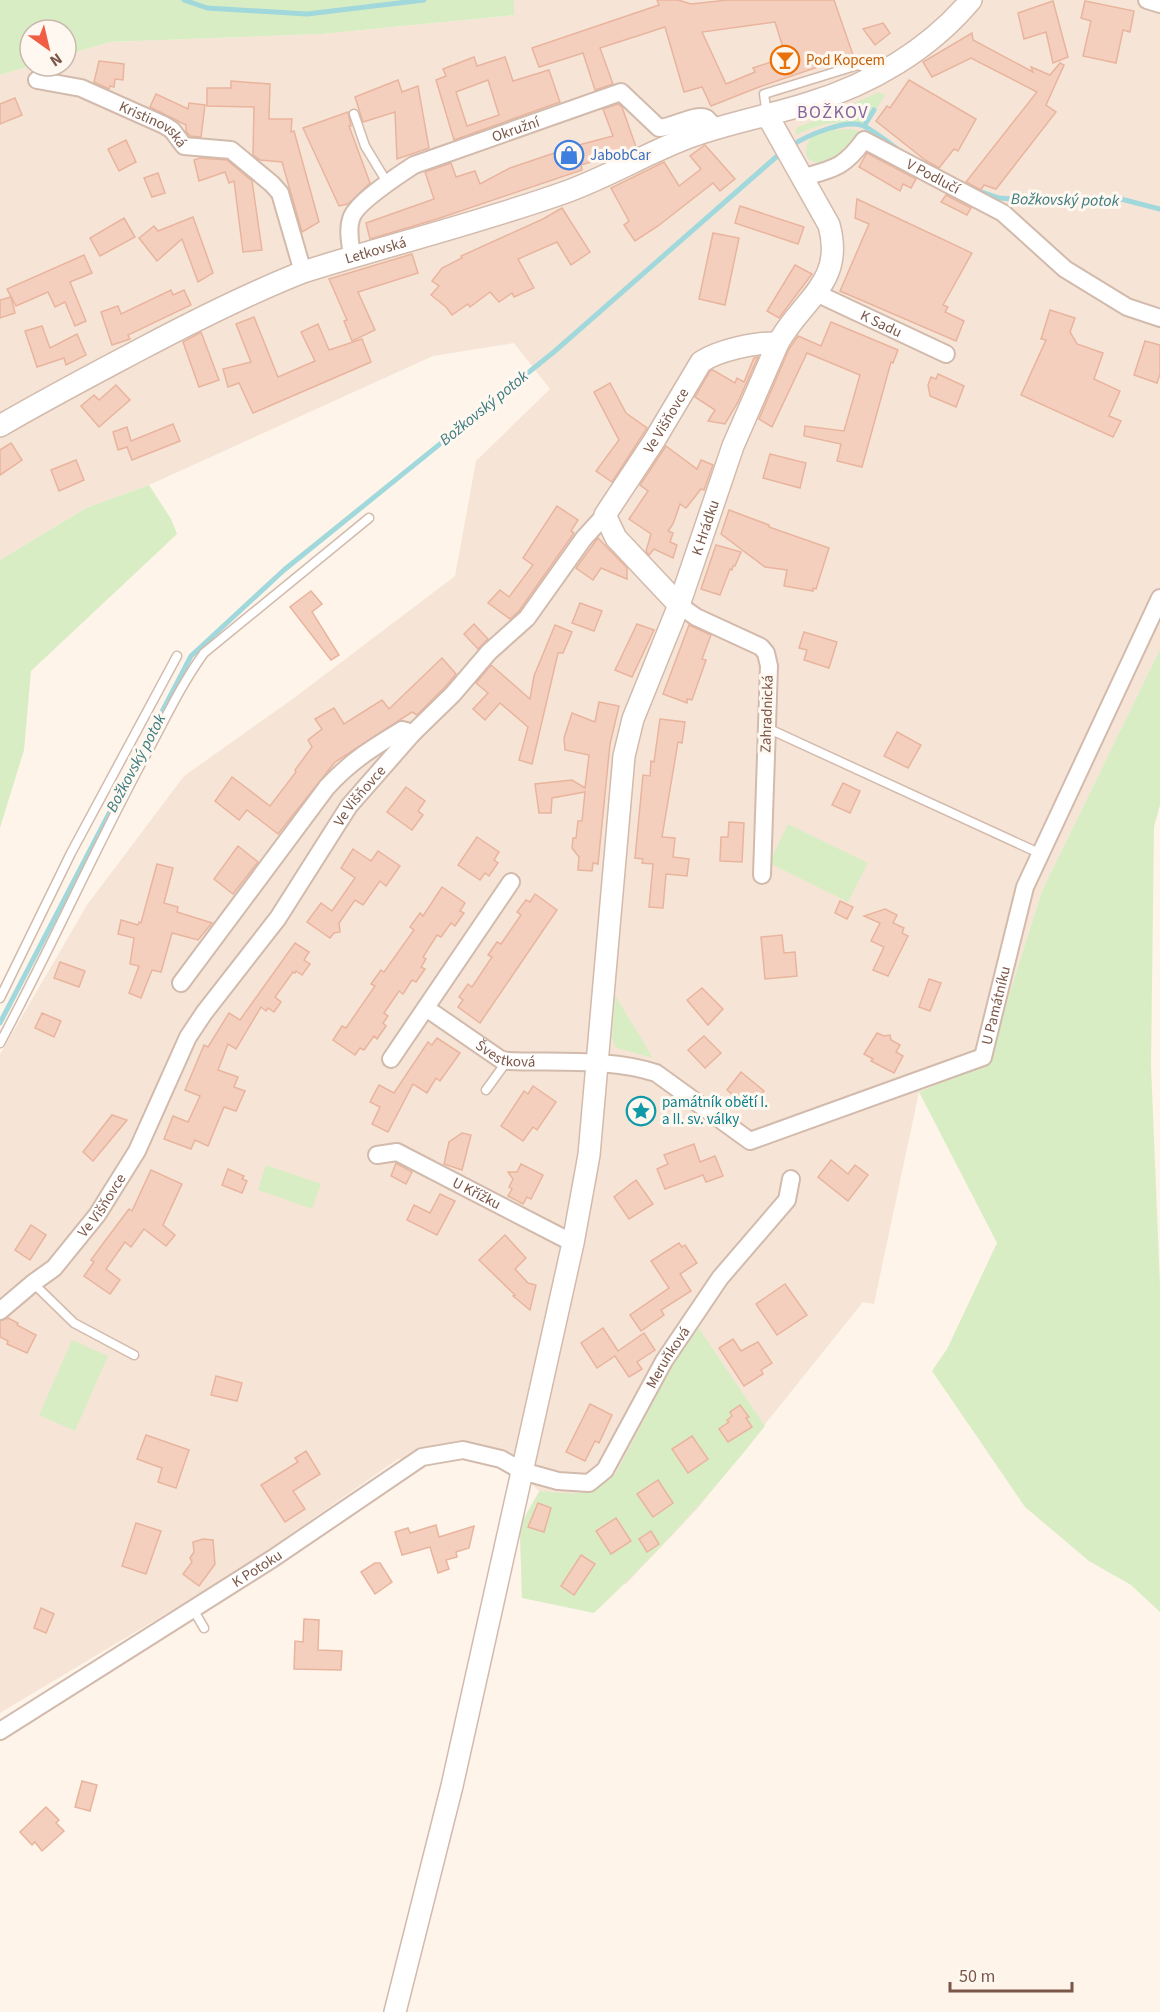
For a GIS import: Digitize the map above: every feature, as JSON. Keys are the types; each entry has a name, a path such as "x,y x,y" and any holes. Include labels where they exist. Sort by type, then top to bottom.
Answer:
{"street":[{"name":"Letkovská","path":"0,426 70,386 227,304 303,272 562,193 669,145 849,89 894,66 933,38 971,0"},
{"path":"1147,0 1160,4"},
{"name":"Kristinovská","path":"37,80 81,88 164,125 172,130 184,146 231,150 272,184 280,194 303,272"},
{"name":"Okružní","path":"352,257 350,222 353,213 414,165 621,92 659,128 666,128 699,117 705,118 716,129"},
{"name":"K Hrádku","path":"395,2012 452,1786 573,1243 590,1155 624,756 639,701 679,605 733,446 778,343 787,328 828,277 834,257 834,241 829,225 767,115"},
{"name":"V Podlučí","path":"797,170 836,168 852,156 864,140 1003,213 1065,269 1127,307 1160,318"},
{"name":"K Sadu","path":"816,293 946,354"},
{"name":"Ve Višňovce","path":"0,1311 54,1268 97,1215 137,1151 188,1037 266,934 349,806 489,652 527,618 584,538 605,514 654,441 700,362 709,356 763,342 778,343"},
{"path":"605,514 616,538 679,605"},
{"name":"U Památníku","path":"598,1064 640,1068 656,1073 750,1141 983,1058 1025,887 1160,598"},
{"name":"Zahradnická","path":"679,605 696,617 761,647 766,653 769,666 762,875"},
{"path":"181,983 327,787 348,765 368,751 402,730 413,733"},
{"path":"391,1059 512,882"},
{"name":"Švestková","path":"426,1008 500,1059 598,1064"},
{"name":"U Křížku","path":"377,1155 397,1152 573,1243"},
{"name":"Meruňková","path":"522,1471 558,1480 589,1483 605,1470 664,1361 714,1287 787,1200 791,1179"},
{"name":"K Potoku","path":"0,1731 272,1559 422,1457 463,1450 501,1460 522,1471"}],"lane":[{"path":"354,114 365,146 387,184"},
{"path":"0,1043 102,836 180,690 204,652 369,518"},
{"path":"0,998 71,853 177,656"},
{"path":"767,728 1041,854"},
{"path":"486,1090 507,1061"},
{"path":"33,1283 74,1323 134,1355"},
{"path":"193,1610 204,1628"}],"shaded area":[{"path":"514,0 1160,0 1160,649 1042,891 988,1061 919,1092 874,1304 863,1302 698,1508 626,1584 522,1598 520,1534 524,1518 539,1491 500,1453 398,1459 239,1570 0,1713 0,1054 87,905 184,776 294,698 455,576 476,461 550,389 514,343 433,356 149,485 86,508 0,560 0,75 18,70 18,78 78,78 78,51 110,42 322,34 514,15"}],"green space":[{"path":"0,0 514,0 514,15 322,34 110,42 78,51 78,18 18,18 18,70 0,75"},
{"path":"879,92 885,95 867,126 831,123 796,135 796,128"},
{"path":"851,129 863,132 833,159 819,163 807,156 806,150 811,136 828,130"},
{"path":"149,485 171,519 177,534 31,671 24,750 0,828 0,560 86,508"},
{"path":"1160,649 1160,805 1154,827 1151,1065 1160,1285 1160,1612 1131,1585 1089,1561 1025,1507 932,1371 947,1349 997,1243 919,1092 988,1061 1042,891"},
{"path":"788,824 868,863 848,902 769,863"},
{"path":"615,995 653,1058 616,1048 612,1039"},
{"path":"266,1165 321,1184 312,1209 258,1190"},
{"path":"698,1327 765,1426 683,1523 594,1613 522,1598 520,1534 524,1518 540,1491 571,1493 590,1490 598,1487 616,1473 672,1366"},
{"path":"72,1340 108,1356 75,1431 39,1415"}],"building":[{"path":"657,0 678,0 691,4 728,0 834,0 853,55 711,106 702,87 684,92 665,27 600,48 613,84 595,90 583,53 539,67 532,48 659,5","holes":["775,22 786,57 753,68 755,72 726,84 702,32"]},
{"path":"1053,1 1068,57 1053,63 1046,32 1024,39 1018,13"},
{"path":"1085,1 1134,11 1130,32 1123,30 1116,63 1083,56 1091,21 1081,18"},
{"path":"883,23 890,33 875,45 863,29"},
{"path":"972,33 973,40 1033,72 1031,67 1050,75 1060,63 1064,65 1046,105 1056,112 996,189 984,185 981,190 966,182 1037,92 971,58 932,77 923,62"},
{"path":"474,57 477,66 505,57 513,81 549,70 560,102 454,140 436,80 446,76 443,69","holes":["488,80 499,115 467,126 456,92"]},
{"path":"99,61 124,64 123,80 115,79 114,87 110,86 109,89 94,82"},
{"path":"398,80 402,92 418,86 429,148 397,159 395,112 363,122 355,97"},
{"path":"909,80 976,119 958,151 954,149 939,168 925,160 876,121 887,106 890,108"},
{"path":"231,81 270,84 269,119 292,119 291,132 294,131 319,222 302,232 282,162 260,160 253,155 254,107 207,106 207,88 231,88"},
{"path":"156,94 188,109 189,103 205,105 201,137 190,136 186,131 186,125 150,107"},
{"path":"15,98 22,115 0,124 0,104"},
{"path":"618,104 622,107 636,147 581,165 582,170 370,239 366,223 434,199 425,172 451,163 456,177 475,171 480,184 510,168 613,136 603,109"},
{"path":"348,112 351,126 349,126 370,183 348,204 339,206 303,128"},
{"path":"126,140 136,162 119,171 108,149"},
{"path":"705,145 735,179 720,191 713,183 635,241 624,225 629,221 611,188 664,162 679,186 701,169 690,156"},
{"path":"867,153 916,179 911,188 903,184 900,191 859,167"},
{"path":"200,158 227,160 252,181 262,250 243,252 234,181 229,183 225,172 199,181 194,160"},
{"path":"158,173 165,193 152,197 144,178"},
{"path":"946,195 971,208 967,215 941,202"},
{"path":"857,199 972,253 943,305 948,307 945,312 964,321 956,341 840,291 869,224 855,218"},
{"path":"740,206 804,227 798,244 735,223"},
{"path":"562,208 590,252 571,265 557,242 518,259 534,288 514,297 512,293 499,302 490,292 470,307 468,304 452,315 431,295 439,286 432,281 442,268 462,258 461,256"},
{"path":"193,217 213,273 198,282 182,239 157,261 139,238 154,226 158,231"},
{"path":"124,218 135,237 100,256 90,238"},
{"path":"713,233 739,238 725,305 699,299"},
{"path":"412,254 418,273 358,292 375,330 352,341 344,321 347,320 329,279"},
{"path":"84,255 92,273 70,282 86,321 75,326 65,302 55,307 48,292 16,306 7,289"},
{"path":"795,265 812,274 779,318 767,311"},
{"path":"171,290 173,295 184,290 191,305 128,335 130,339 112,345 101,312 118,306 121,314"},
{"path":"11,297 15,313 0,318 0,300"},
{"path":"1050,310 1075,318 1070,332 1077,344 1103,353 1094,379 1120,391 1109,416 1121,421 1113,437 1021,395 1046,340 1041,339"},
{"path":"254,317 278,377 315,361 301,332 318,324 329,350 362,339 371,362 253,413 239,383 228,387 223,369 251,362 236,324"},
{"path":"831,322 898,350 893,363 891,362 862,467 837,461 841,444 804,436 805,426 844,431 860,375 807,353 772,427 759,419 789,349 798,336 821,346"},
{"path":"42,326 50,348 77,334 86,355 66,365 64,358 37,367 25,331"},
{"path":"201,332 219,380 199,387 183,342"},
{"path":"1145,341 1160,345 1160,374 1157,383 1134,375"},
{"path":"758,357 738,402 725,424 708,421 715,410 695,397 710,371 713,370 735,383 737,378 744,382 754,358"},
{"path":"938,374 964,386 956,407 930,396 928,385 931,377 936,379"},
{"path":"610,383 626,413 647,428 612,482 596,471 619,440 594,392"},
{"path":"116,385 130,400 99,427 81,406 94,395 99,400"},
{"path":"173,424 180,441 132,460 127,447 118,450 113,432 127,427 131,441"},
{"path":"11,443 22,460 0,475 0,450"},
{"path":"666,446 697,469 701,460 713,465 704,490 701,489 686,508 680,504 668,531 673,533 670,542 677,545 673,558 654,549 649,555 646,551 651,534 629,519 648,491 640,485"},
{"path":"770,454 806,463 800,488 763,478"},
{"path":"76,460 84,480 59,491 51,470"},
{"path":"557,506 578,520 571,531 574,533 519,611 510,619 488,603 500,590 509,597 533,565 523,558"},
{"path":"729,510 829,548 816,589 813,588 813,591 784,586 787,570 765,567 721,534"},
{"path":"598,538 627,568 627,579 601,568 593,580 576,568"},
{"path":"716,545 741,552 735,566 732,570 730,569 720,595 701,589"},
{"path":"311,591 322,604 312,612 339,655 331,660 290,607"},
{"path":"580,603 602,611 594,631 572,623"},
{"path":"474,624 488,639 478,649 464,634"},
{"path":"637,624 654,630 632,677 615,670"},
{"path":"555,625 572,632 563,653 558,653 532,764 519,760 528,727 500,703 485,720 473,709 488,693 476,683 491,665 530,699 534,676"},
{"path":"689,625 711,635 702,659 706,660 692,700 687,699 687,703 663,694"},
{"path":"804,632 837,642 829,668 804,660 807,650 799,648"},
{"path":"442,658 456,674 445,687 417,715 412,712 335,762 278,834 247,810 239,820 215,801 232,777 270,806 312,747 308,740 322,729 315,719 334,708 344,724 382,700 389,709"},
{"path":"599,702 619,706 610,744 598,864 593,863 592,871 578,870 579,857 572,848 578,821 582,821 585,792 552,798 551,813 539,813 535,784 572,780 585,788 589,755 565,750 564,738 572,713 595,722"},
{"path":"660,719 685,722 682,743 678,742 662,837 675,838 673,857 689,859 687,876 666,874 663,908 649,907 653,864 642,863 643,859 635,858 643,775 650,776"},
{"path":"897,732 921,745 908,768 884,756"},
{"path":"843,783 860,791 850,813 832,805"},
{"path":"406,787 425,801 418,811 423,815 412,830 387,812"},
{"path":"729,822 744,823 742,862 720,861 721,837 728,837"},
{"path":"477,837 499,852 494,860 498,863 489,876 485,873 480,880 458,865"},
{"path":"238,846 258,862 233,894 214,879"},
{"path":"353,849 371,861 378,851 400,866 386,886 380,881 363,905 355,900 339,923 340,932 334,933 330,938 307,922 321,903 332,911 355,878 341,868"},
{"path":"157,864 173,868 164,903 178,907 177,912 212,923 198,940 172,933 161,972 152,970 141,998 129,993 139,966 130,964 134,938 118,934 121,920 138,925 139,922 141,923"},
{"path":"442,887 465,903 460,911 464,913 455,926 451,923 441,937 437,935 423,957 426,959 421,967 425,969 416,982 412,980 403,994 399,991 384,1013 388,1016 383,1023 386,1026 377,1039 374,1036 364,1050 360,1048 355,1055 333,1040 342,1026 346,1028 375,986 371,984 381,970 384,972 414,930 410,927 420,913 423,916"},
{"path":"535,894 557,910 480,1023 458,1007 463,1000 459,997 468,984 472,987 492,957 488,955 497,942 501,944 521,915 517,912 526,900 530,902"},
{"path":"840,901 853,907 847,919 835,913"},
{"path":"885,909 897,915 893,923 904,928 902,933 908,936 888,976 873,970 884,947 871,941 880,923 864,916"},
{"path":"782,935 784,953 795,952 797,976 765,979 761,937"},
{"path":"295,943 309,952 304,960 310,964 302,975 296,971 293,972 275,997 281,1002 274,1012 268,1008 266,1011 261,1007 236,1049 228,1044 218,1070 238,1077 234,1087 245,1091 236,1111 224,1107 208,1146 195,1140 191,1149 164,1139 173,1116 188,1122 200,1096 185,1090 204,1045 208,1047 229,1013 240,1020"},
{"path":"60,962 85,971 79,987 54,978"},
{"path":"929,979 941,983 930,1011 919,1007"},
{"path":"702,988 723,1009 708,1025 687,1000"},
{"path":"42,1013 61,1021 54,1037 35,1028"},
{"path":"877,1033 884,1036 890,1035 891,1040 900,1045 896,1052 903,1056 894,1073 871,1061 873,1059 864,1054"},
{"path":"704,1036 721,1053 705,1068 688,1050"},
{"path":"437,1038 460,1053 440,1081 436,1078 427,1093 413,1084 388,1132 372,1124 380,1107 370,1102 379,1085 394,1093 428,1042 432,1045"},
{"path":"741,1072 764,1091 750,1109 727,1090"},
{"path":"533,1086 556,1102 537,1130 533,1127 523,1141 501,1126 524,1091 528,1094"},
{"path":"112,1115 127,1120 93,1161 83,1152"},
{"path":"462,1133 471,1135 462,1170 444,1164 449,1142"},
{"path":"694,1144 700,1162 715,1156 723,1176 706,1182 703,1175 665,1189 657,1169 668,1164 664,1155"},
{"path":"831,1160 848,1174 855,1165 868,1175 848,1201 818,1177"},
{"path":"396,1163 412,1172 406,1184 391,1176"},
{"path":"521,1164 543,1175 531,1199 527,1197 523,1204 508,1196 512,1189 509,1187 513,1179 508,1172 517,1172"},
{"path":"228,1169 244,1176 242,1179 247,1181 242,1193 222,1185"},
{"path":"151,1170 182,1184 163,1225 175,1235 166,1246 144,1229 131,1247 125,1242 106,1269 120,1280 110,1294 84,1276 94,1262 91,1260 102,1245 129,1209 132,1211"},
{"path":"636,1180 653,1204 629,1219 614,1197"},
{"path":"440,1194 455,1201 437,1235 407,1220 414,1205 430,1213"},
{"path":"31,1225 46,1235 30,1260 15,1250"},
{"path":"505,1235 526,1258 515,1269 528,1283 536,1285 530,1310 513,1296 515,1295 479,1260"},
{"path":"679,1243 682,1247 685,1245 697,1263 680,1274 691,1291 661,1310 664,1315 641,1331 630,1315 669,1288 651,1261"},
{"path":"785,1284 807,1315 777,1335 756,1304"},
{"path":"8,1318 36,1335 27,1353 7,1344 8,1341 0,1337 0,1321"},
{"path":"603,1328 618,1351 644,1333 655,1350 637,1362 642,1369 629,1377 615,1356 597,1368 581,1343"},
{"path":"733,1339 741,1351 758,1342 772,1363 761,1370 763,1374 744,1386 719,1348"},
{"path":"216,1376 242,1383 237,1401 211,1395"},
{"path":"590,1404 612,1415 599,1443 595,1441 585,1461 566,1452"},
{"path":"740,1405 749,1417 746,1418 752,1427 728,1442 719,1429 729,1422 727,1420 732,1416 730,1412"},
{"path":"146,1435 189,1450 176,1488 158,1482 162,1468 137,1459"},
{"path":"692,1436 708,1459 688,1473 672,1449"},
{"path":"306,1451 320,1474 293,1491 305,1509 285,1522 261,1485 298,1462 295,1458"},
{"path":"658,1480 673,1503 653,1517 637,1494"},
{"path":"538,1503 551,1508 544,1532 528,1527"},
{"path":"616,1518 631,1541 611,1554 596,1531"},
{"path":"136,1523 161,1531 146,1574 122,1566"},
{"path":"436,1525 439,1537 474,1526 469,1548 456,1552 457,1557 446,1560 449,1569 438,1573 430,1547 402,1555 395,1532 408,1528 410,1533"},
{"path":"651,1531 659,1544 647,1552 639,1539"},
{"path":"203,1539 213,1540 215,1564 199,1586 183,1574 192,1562 190,1558 194,1552 193,1542"},
{"path":"581,1555 595,1564 574,1595 561,1586"},
{"path":"375,1563 380,1563 392,1582 375,1594 361,1572"},
{"path":"41,1608 54,1614 46,1633 34,1628"},
{"path":"304,1619 319,1620 318,1650 342,1651 341,1670 294,1669 295,1641 303,1642"},
{"path":"82,1781 97,1785 90,1811 75,1807"},
{"path":"46,1807 59,1820 56,1823 64,1831 42,1851 35,1842 32,1845 20,1832"}],"waterway":[{"path":"184,0 207,8 307,14 424,0"},
{"path":"864,126 874,110"},
{"name":"Božkovský potok","path":"791,146 826,129 856,124 868,128 896,148"},
{"name":"Božkovský potok","path":"0,1023 191,656 284,570 555,351 783,151"},
{"name":"Božkovský potok","path":"973,189 999,198 1063,202 1121,199 1160,209"}],"place":[{"name":"Pod Kopcem","path":"785,60"},
{"name":"JabobCar","path":"569,155"},
{"name":"památník obětí I. a II. sv. války","path":"641,1111"}],"district":[{"name":"BOŽKOV","path":"833,112"}]}
